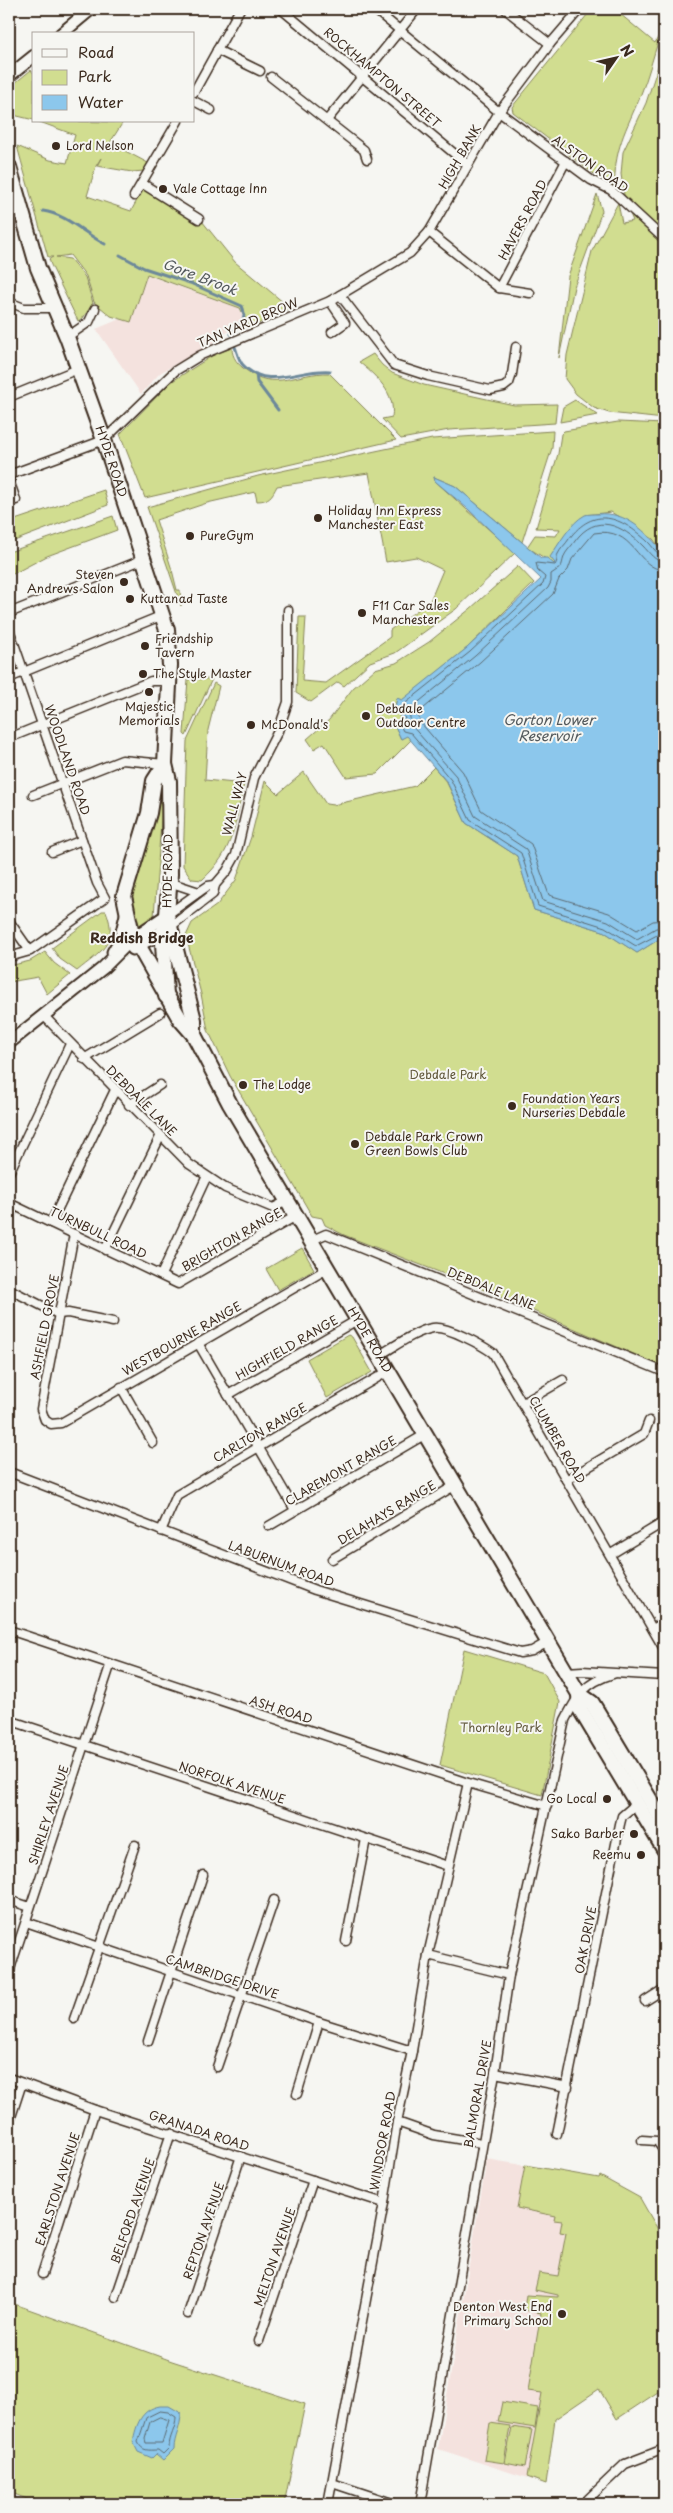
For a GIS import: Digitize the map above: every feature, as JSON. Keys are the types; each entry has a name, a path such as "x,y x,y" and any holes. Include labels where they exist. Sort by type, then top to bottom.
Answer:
{"highway":[{"name":"HYDE ROAD","path":"9,167 28,236 104,440 163,616 169,643 165,764 169,781 168,834 173,882 167,924 194,1020 194,1035"},
{"name":"HYDE ROAD","path":"165,764 154,781 149,813 124,896 131,940 186,1028 194,1035 230,1104 310,1241 579,1694"},
{"path":"166,997 167,924"},
{"path":"579,1694 580,1709 664,1850"},
{"path":"579,1694 592,1703 664,1823"}],"main road":[{"path":"63,32 91,9"},
{"path":"9,76 32,58"},
{"name":"WALL WAY","path":"9,1043 103,968 131,940 167,924"},
{"path":"103,968 131,940"}],"street":[{"path":"195,90 240,9"},
{"name":"ROCKHAMPTON STREET","path":"281,9 468,164"},
{"name":"ALSTON ROAD","path":"374,9 499,112 591,180 611,190 664,239"},
{"path":"328,119 417,9"},
{"path":"505,9 550,44"},
{"name":"HIGH BANK","path":"340,295 410,253 429,232 499,112 550,44 580,9"},
{"path":"217,50 260,71"},
{"path":"271,77 328,119 364,150 367,158"},
{"path":"195,102 211,110"},
{"path":"134,196 144,184 177,122"},
{"name":"HAVERS ROAD","path":"499,288 566,161"},
{"path":"144,184 199,219"},
{"path":"429,232 499,288 530,293"},
{"path":"340,295 394,365 428,376 490,390 504,387 509,382 512,374 516,347"},
{"name":"TAN YARD BROW","path":"104,440 175,372 201,355 242,336 330,301 340,295"},
{"path":"330,301 345,323 332,332"},
{"path":"9,302 24,308 54,308"},
{"path":"67,337 89,322 95,309"},
{"path":"9,397 78,370"},
{"path":"9,475 104,440"},
{"path":"9,480 16,500"},
{"path":"9,613 144,559"},
{"name":"WALL WAY","path":"167,924 213,894 216,885 228,871 236,855 254,778 278,731 288,702 288,610"},
{"path":"9,678 163,616"},
{"name":"WOODLAND ROAD","path":"9,629 82,840 105,898 30,951"},
{"path":"9,738 151,681 169,681"},
{"path":"33,795 122,760 165,764"},
{"path":"52,852 82,840"},
{"path":"173,882 199,892"},
{"name":"WALL WAY","path":"167,924 199,892 208,886 216,885"},
{"path":"9,921 30,951 9,957"},
{"path":"84,1059 160,1013"},
{"name":"DEBDALE LANE","path":"43,1015 160,1137 206,1178 273,1208 287,1201"},
{"path":"9,1173 70,1044"},
{"path":"129,1105 160,1085"},
{"path":"51,1223 115,1090"},
{"path":"105,1250 160,1137"},
{"path":"161,1275 206,1178"},
{"path":"9,1229 11,1204"},
{"name":"TURNBULL ROAD","path":"11,1204 178,1284"},
{"name":"BRIGHTON RANGE","path":"178,1284 296,1216"},
{"name":"ASHFIELD GROVE","path":"48,1423 42,1416 41,1409 74,1234"},
{"name":"DEBDALE LANE","path":"310,1241 326,1234 664,1372"},
{"name":"WESTBOURNE RANGE","path":"48,1423 61,1423 327,1269"},
{"path":"9,1290 58,1314 68,1312 113,1322"},
{"name":"HIGHFIELD RANGE","path":"228,1395 357,1320"},
{"name":"CLUMBER ROAD","path":"378,1356 426,1330 436,1327 448,1330 493,1353 611,1554 664,1649"},
{"path":"198,1343 295,1510"},
{"name":"CARLTON RANGE","path":"161,1530 177,1495 387,1372"},
{"path":"523,1403 563,1380"},
{"path":"121,1387 153,1443"},
{"path":"566,1480 644,1434 649,1421"},
{"name":"CLAREMONT RANGE","path":"270,1526 424,1435"},
{"name":"LABURNUM ROAD","path":"9,1472 315,1590 520,1653 532,1651 548,1642"},
{"name":"DELAHAYS RANGE","path":"332,1559 454,1486"},
{"path":"611,1554 664,1522"},
{"path":"653,1629 664,1622"},
{"name":"ASH ROAD","path":"9,1630 110,1666 468,1783 547,1806"},
{"name":"SHIRLEY AVENUE","path":"9,1972 110,1666"},
{"path":"566,1672 582,1671 664,1676"},
{"path":"579,1694 597,1679 613,1674"},
{"name":"BALMORAL DRIVE","path":"420,2504 509,1975 565,1720 579,1694"},
{"name":"NORFOLK AVENUE","path":"9,1720 448,1866"},
{"name":"WINDSOR ROAD","path":"328,2504 428,1955 468,1783"},
{"name":"OAK DRIVE","path":"557,2134 620,1824 622,1816 636,1804"},
{"path":"346,1941 366,1839"},
{"path":"74,2019 136,1845"},
{"path":"148,2041 203,1875"},
{"path":"9,1900 30,1907"},
{"path":"218,2067 274,1900"},
{"name":"CAMBRIDGE DRIVE","path":"26,1922 100,1949 412,2051"},
{"path":"428,1955 509,1975"},
{"path":"645,2001 664,1990"},
{"path":"297,2094 319,2022"},
{"path":"494,2072 568,2087"},
{"name":"GRANADA ROAD","path":"9,2078 95,2110 384,2203"},
{"path":"9,2123 22,2084"},
{"name":"EARLSTON AVENUE","path":"42,2274 95,2110"},
{"path":"397,2122 434,2135 481,2143"},
{"name":"BELFORD AVENUE","path":"116,2297 171,2133"},
{"path":"642,2140 657,2141 664,2151"},
{"name":"REPTON AVENUE","path":"188,2314 241,2156"},
{"name":"MELTON AVENUE","path":"259,2341 313,2180"},
{"path":"583,2504 625,2464 664,2449"},
{"path":"332,2483 395,2504"}],"shaded area":[{"path":"147,275 239,308 243,317 221,338 160,373 141,394 96,329 120,319 131,322"},
{"name":"Denton West End Primary School","path":"487,2159 599,2178 600,2176 640,2198 664,2240 664,2388 617,2419 599,2389 555,2419 546,2484 438,2449"}],"green space":[{"path":"592,9 614,9 655,43 664,26 664,33 659,39 644,87 618,151 615,190 513,112 512,107"},
{"path":"664,48 664,114 662,119 664,121 664,234 624,195 621,174 623,152 646,103"},
{"path":"31,70 32,120 9,114 9,88"},
{"path":"40,122 123,122 108,146 112,144 148,163 144,171 132,172 97,166 101,158 96,166 87,196 131,211 144,188 202,221 235,262 290,308 250,328 240,308 147,274 131,322 111,316 94,302 86,276 70,255 56,257 70,259 85,277 93,303 83,318 78,321 51,265 49,259 53,257 48,257 17,146 50,160 67,163 75,135"},
{"path":"597,194 602,211 574,287 559,358 568,276"},
{"path":"618,203 622,223 633,221 628,209 664,243 664,419 609,413 594,408 576,394 565,379 567,355 592,251"},
{"path":"232,348 234,358 240,366 266,380 329,373 396,440 145,498 120,434 171,382 215,354"},
{"path":"373,354 392,373 424,385 514,405 557,404 555,423 449,430 401,439 382,419 392,417 391,400 388,393 378,379 359,362"},
{"path":"575,400 598,415 560,422 563,407"},
{"path":"618,422 664,424 664,553 653,539 611,512 586,515 570,529 554,564 527,547 535,535 556,536 560,529 536,528 558,454 561,434 564,431"},
{"path":"553,431 552,448 522,542 455,486 434,477 435,481 515,553 456,609 395,653 370,662 344,686 338,682 311,702 296,693 299,617 306,617 302,681 326,683 390,637 390,630 430,601 443,570 416,557 386,562 369,473 277,486 272,495 264,500 257,501 255,492 207,503 156,520 177,590 180,590 181,606 147,507 258,476 432,439"},
{"path":"104,490 108,505 9,543 9,522"},
{"path":"113,516 117,530 47,556 9,576 9,552"},
{"path":"518,566 534,583 467,648 402,701 397,698 394,712 398,712 401,720 394,724 401,739 407,735 411,740 377,774 346,777 324,743 314,749 307,739 329,720 353,688 375,669 396,663 429,642 470,609"},
{"path":"188,679 212,679 186,736 184,734"},
{"path":"214,683 219,686 208,730 205,780 244,784 232,836 221,858 202,880 192,879 183,866 187,741"},
{"name":"Debdale Park","path":"434,767 447,783 466,823 517,856 534,910 603,931 637,953 661,938 664,940 664,1367 475,1286 344,1235 325,1225 322,1218 312,1216 230,1076 208,1030 186,936 192,923 217,905 236,880 251,837 265,781 278,794 304,772 326,804 333,805 415,786"},
{"path":"161,781 164,782 154,916 140,926 135,914 131,889"},
{"path":"102,911 106,911 109,922 109,939 100,952 77,971 60,959 52,948"},
{"path":"45,952 54,963 70,975 47,994 38,977 9,982 9,966 30,961"},
{"path":"302,1248 314,1269 278,1290 266,1269"},
{"path":"348,1335 352,1337 372,1372 327,1398 307,1359"},
{"name":"Thornley Park","path":"464,1649 544,1673 560,1702 542,1795 440,1765"},
{"path":"525,2165 599,2178 600,2176 640,2198 664,2240 664,2388 617,2419 599,2389 555,2419 546,2484 527,2477 542,2393 528,2391 541,2313 524,2310 526,2295 558,2297 558,2295 535,2290 539,2273 558,2276 566,2233 560,2232 562,2221 554,2220 555,2216 517,2208"},
{"path":"9,2302 172,2361 305,2404 284,2504 40,2504 9,2492"},
{"path":"502,2402 538,2408 535,2428 498,2422"},
{"path":"490,2423 510,2426 504,2463 484,2460"},
{"path":"512,2427 532,2430 525,2467 505,2463"}],"water":[{"name":"Gorton Lower Reservoir","path":"434,477 455,486 541,558 547,558 554,564 550,557 565,534 574,523 589,514 608,514 627,519 643,531 664,553 664,940 661,938 637,953 603,931 534,910 517,856 466,823 447,782 407,736 401,739 394,724 401,720 398,712 394,712 397,698 402,700 467,648 541,579 468,509 435,481"},
{"path":"160,2406 169,2406 181,2413 174,2449 163,2460 156,2454 152,2458 138,2452 133,2442 140,2419 148,2410"}],"waterway":[{"name":"Gore Brook","path":"43,211 60,216 105,244"},
{"name":"Gore Brook","path":"120,255 144,268 190,283 242,306 244,318 231,334"},
{"path":"235,347 243,365 252,373 263,376 273,378 330,371"},
{"name":"Gore Brook","path":"256,374 257,382 278,410"}],"place":[{"name":"Lord Nelson","path":"56,146"},
{"name":"Vale Cottage Inn","path":"163,189"},
{"name":"Holiday Inn Express Manchester East","path":"318,518"},
{"name":"PureGym","path":"190,536"},
{"name":"Steven Andrews Salon","path":"124,582"},
{"name":"Kuttanad Taste","path":"130,599"},
{"name":"F11 Car Sales Manchester","path":"362,613"},
{"name":"Friendship Tavern","path":"145,646"},
{"name":"The Style Master","path":"143,674"},
{"name":"Majestic Memorials","path":"149,692"},
{"name":"Debdale Outdoor Centre","path":"366,716"},
{"name":"McDonald's","path":"251,725"},
{"name":"The Lodge","path":"243,1085"},
{"name":"Foundation Years Nurseries Debdale","path":"512,1106"},
{"name":"Debdale Park Crown Green Bowls Club","path":"355,1144"},
{"name":"Go Local","path":"607,1799"},
{"name":"Sako Barber","path":"634,1834"},
{"name":"Reemu","path":"641,1855"},
{"name":"Denton West End Primary School","path":"562,2314"}],"district":[{"name":"Reddish Bridge","path":"142,938"}]}
